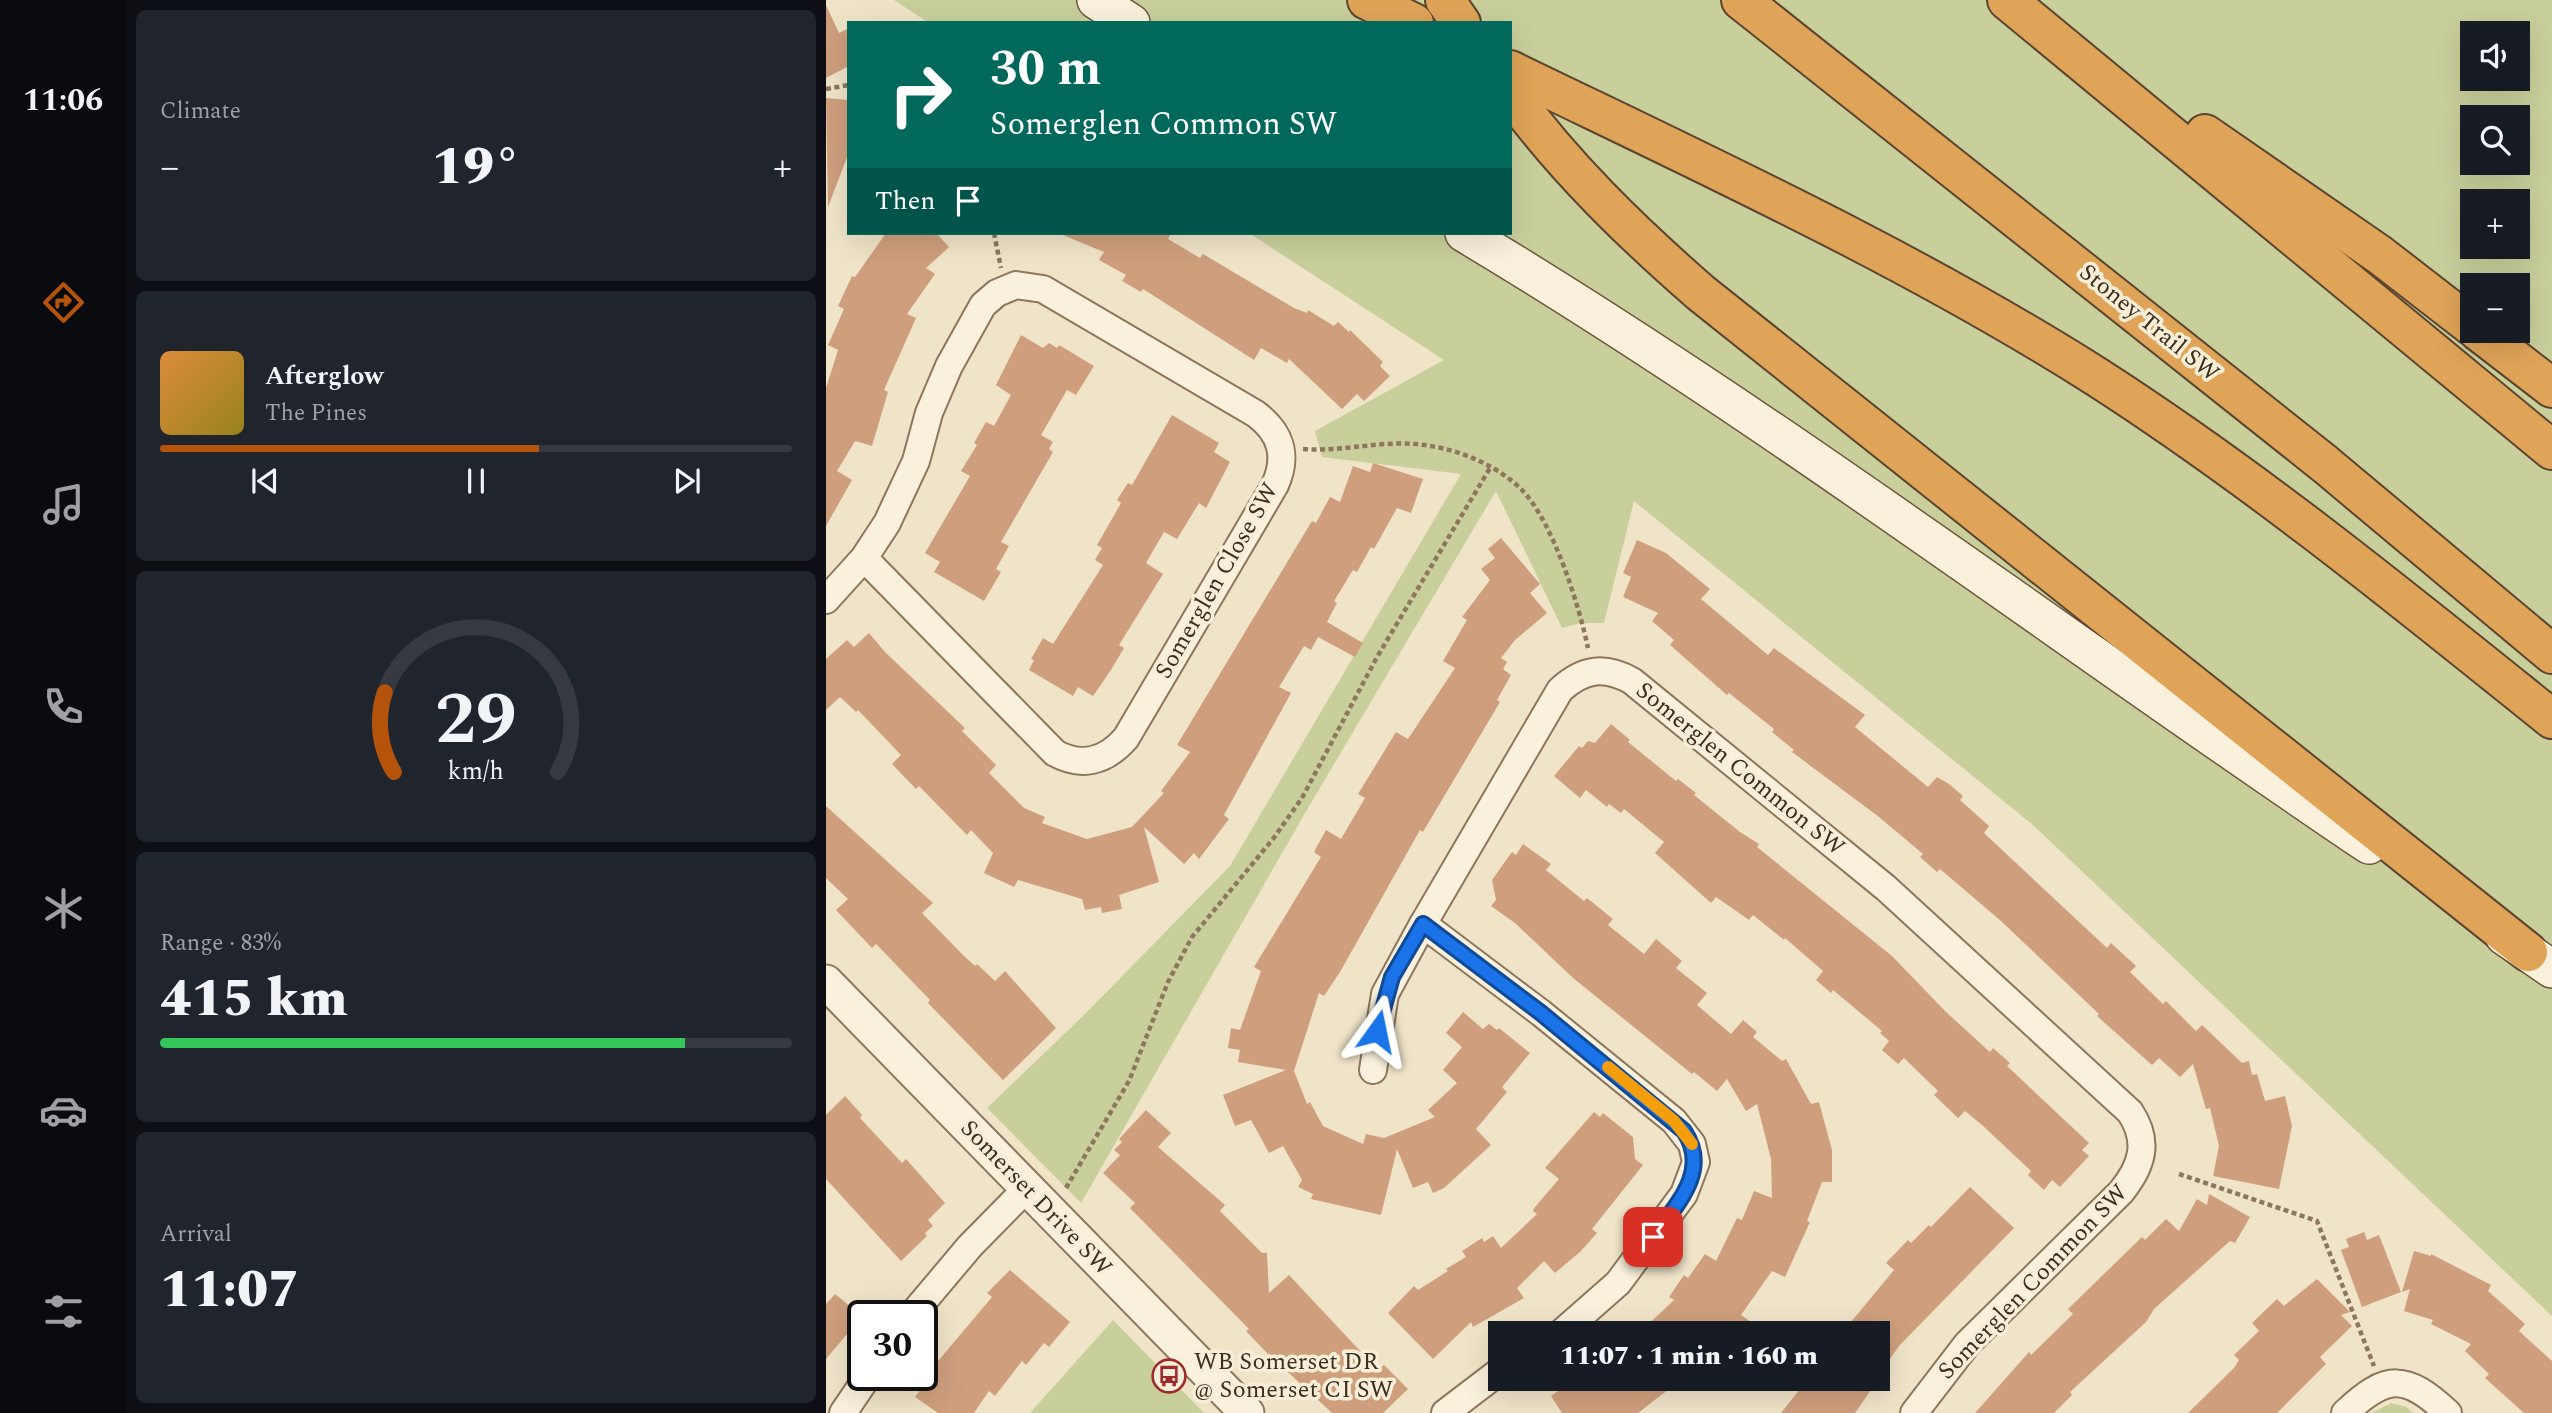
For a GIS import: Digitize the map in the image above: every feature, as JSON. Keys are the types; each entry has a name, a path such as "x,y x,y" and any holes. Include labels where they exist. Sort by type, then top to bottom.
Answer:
{"highway":[{"path":"1445,0 1460,21"},
{"name":"Stoney Trail SW","path":"1741,0 2325,464 2552,654"},
{"path":"2017,7 2294,194 2380,255 2460,317"},
{"path":"2017,7 2552,450"},
{"path":"1512,71 1853,239 1980,307 2094,376 2187,437 2326,539 2552,719"},
{"path":"1512,96 1567,165 1608,208 1682,276 2540,960"},
{"path":"2494,343 2552,388"}],"main road":[{"path":"1096,0 1128,21"},
{"path":"1467,235 1532,273 1797,449 2281,786 2540,960"}],"street":[{"path":"826,600 864,558 902,496 948,366 983,305 1005,289 1016,285 1043,289 1255,414 1276,435 1281,448"},
{"name":"Somerglen Close SW","path":"864,558 1055,753 1080,761 1101,759 1117,749 1126,738 1268,496 1280,473 1281,448"},
{"path":"1373,1070 1377,1031 1385,994 1423,924 1560,690 1571,680 1592,670"},
{"name":"Somerglen Common SW","path":"1592,670 1617,673 1632,681 1886,888 2130,1112 2139,1126 2142,1153 2136,1174 1967,1344 1914,1413"},
{"path":"1423,924 1541,1013 1674,1121 1692,1144 1696,1162 1684,1195 1618,1283 1575,1321"},
{"name":"Somerset Drive SW","path":"826,982 1247,1413"},
{"path":"924,1300 970,1246 1027,1188"},
{"path":"1445,1413 1488,1380"},
{"path":"2345,1413 2367,1392 2393,1382 2416,1386 2448,1413"},
{"path":"844,1413 858,1391"}],"path":[{"path":"826,89 847,85"},
{"path":"994,235 1005,289"},
{"path":"1281,448 1326,451 1379,443 1415,444 1468,455 1521,489 1540,517 1557,552 1583,622 1592,670"},
{"path":"1064,1191 1097,1141 1129,1082 1168,982 1192,937 1273,839 1302,798 1377,657 1490,468"},
{"path":"2179,1174 2317,1221 2367,1352"}],"green space":[{"path":"894,0 2552,0 2552,1316 2033,825 1634,501 1604,623 1581,623 1562,628 1496,491 1308,808 1081,1203 987,1108 1084,1015 1230,866 1461,474 1322,457 1315,431 1444,360 1252,235 1512,235 1512,21 926,21"},
{"path":"1113,1320 1204,1413 1030,1413"},
{"path":"2391,1403 2406,1407 2413,1413 2371,1413"}],"building":[{"path":"826,5 839,33 847,29 847,67 826,78"},
{"path":"826,98 847,100 847,157 828,207"},
{"path":"885,235 938,235 949,247 926,268 935,274 907,314 916,318 884,390 888,392 872,446 855,441 837,471 852,480 826,526 826,388 838,350 828,345 844,309 838,306 852,276 855,277"},
{"path":"1063,235 1170,235 1168,239 1200,258 1203,254 1294,308 1307,313 1308,310 1334,326 1338,322 1383,362 1380,366 1390,376 1364,401 1357,394 1342,409 1289,359 1287,363 1261,348 1254,360 1143,289 1141,292 1122,281 1126,275 1099,260 1104,252"},
{"path":"1021,335 1043,348 1049,343 1057,348 1059,345 1094,366 1076,395 1067,390 1041,435 1053,442 1049,449 1053,452 1001,542 1009,546 996,569 1001,572 984,601 934,572 940,562 925,553 970,476 961,471 977,445 974,443 986,422 994,426 1011,395 996,385"},
{"path":"1172,415 1219,443 1214,452 1230,462 1206,508 1199,503 1177,539 1164,532 1146,563 1163,574 1119,645 1124,648 1111,670 1093,696 1078,687 1073,696 1029,670 1034,660 1031,659 1043,638 1053,644 1103,565 1095,560 1102,548 1097,545 1121,503 1117,500 1128,483 1132,485"},
{"path":"1373,463 1423,479 1411,513 1397,508 1374,549 1371,547 1357,572 1353,570 1334,601 1337,603 1327,622 1363,643 1355,657 1318,637 1311,650 1304,646 1279,687 1291,693 1224,815 1229,819 1199,859 1194,853 1184,864 1144,827 1159,882 1119,895 1122,909 1102,913 1101,907 1085,910 1082,899 1018,880 1014,887 984,873 993,853 971,830 967,835 919,786 916,789 892,764 901,755 858,710 856,712 840,697 826,710 826,659 847,640 854,647 869,633 885,652 965,728 962,731 996,765 989,773 1024,808 1045,817 1042,823 1087,839 1132,827 1164,793 1161,791 1190,752 1177,745 1312,521 1316,523 1330,497 1340,502 1353,466 1370,472"},
{"path":"1501,538 1540,584 1530,593 1547,613 1515,640 1501,658 1507,662 1503,669 1511,675 1497,700 1500,702 1423,832 1420,830 1340,972 1324,996 1319,993 1294,1071 1307,1104 1310,1102 1323,1126 1363,1144 1366,1134 1384,1138 1435,1117 1428,1110 1457,1083 1443,1070 1462,1047 1446,1033 1463,1012 1483,1029 1489,1024 1497,1030 1499,1028 1530,1053 1502,1087 1507,1092 1476,1129 1491,1145 1444,1188 1433,1193 1428,1182 1413,1188 1397,1149 1381,1215 1311,1199 1313,1194 1298,1187 1302,1180 1283,1146 1269,1153 1251,1120 1235,1126 1223,1095 1286,1070 1238,1062 1240,1050 1228,1048 1231,1028 1240,1030 1261,971 1254,967 1321,857 1314,852 1326,830 1341,839 1365,798 1358,794 1396,732 1408,739 1455,668 1443,661 1467,620 1462,617 1490,580 1481,569 1495,558 1488,549"},
{"path":"1637,540 1666,553 1710,589 1701,599 1768,655 1774,648 1865,715 1855,727 1928,787 1937,777 1963,796 1960,800 1989,826 1984,833 2107,948 2111,943 2136,966 2130,972 2163,1004 2166,1001 2196,1031 2202,1025 2242,1063 2249,1061 2252,1075 2257,1074 2265,1101 2285,1096 2292,1126 2279,1189 2213,1176 2219,1146 2210,1108 2206,1109 2193,1064 2180,1077 2159,1058 2152,1065 2097,1016 2099,1014 2001,921 1940,869 1937,872 1920,857 1923,854 1879,817 1792,752 1794,750 1772,732 1774,729 1729,693 1727,695 1670,645 1674,640 1652,621 1658,613 1623,597 1631,577 1623,573"},
{"path":"1611,724 1630,740 1628,742 1676,781 1678,779 1696,793 1694,795 1740,832 1759,844 1757,847 1892,956 1946,1012 1990,1052 1993,1048 2010,1063 2007,1066 2089,1143 2082,1150 2089,1156 2060,1187 2052,1180 2044,1190 2028,1175 2031,1171 1982,1125 1965,1111 1958,1118 1934,1095 1938,1091 1904,1058 1898,1064 1882,1050 1889,1041 1880,1033 1882,1031 1833,990 1831,993 1816,980 1823,971 1785,938 1784,940 1753,915 1749,920 1716,897 1711,903 1655,853 1664,842 1624,809 1621,813 1609,804 1607,807 1586,790 1580,798 1554,776 1579,746 1582,748 1588,741 1595,743"},
{"path":"826,806 933,903 922,913 964,956 995,981 1005,971 1056,1028 1003,1080 928,1003 930,1000 876,944 872,948 836,910 848,899 826,878"},
{"path":"1523,844 1551,864 1546,870 1584,901 1587,898 1613,919 1608,925 1644,954 1656,939 1682,961 1676,968 1707,993 1697,1005 1731,1034 1743,1020 1757,1032 1753,1037 1782,1061 1786,1059 1811,1104 1819,1102 1832,1150 1832,1182 1822,1182 1807,1221 1810,1222 1785,1277 1772,1271 1741,1315 1750,1321 1652,1321 1674,1300 1669,1297 1684,1275 1688,1278 1705,1254 1716,1261 1737,1218 1742,1220 1754,1191 1772,1198 1771,1159 1757,1104 1746,1111 1727,1079 1717,1091 1694,1072 1692,1074 1573,978 1515,923 1491,906 1496,900 1492,880 1512,852 1516,855"},
{"path":"845,1096 862,1115 860,1118 902,1163 906,1159 945,1203 928,1220 933,1226 925,1233 927,1236 901,1261 826,1179 826,1115"},
{"path":"1146,1110 1171,1133 1158,1147 1225,1205 1220,1211 1262,1253 1267,1253 1269,1293 1289,1275 1378,1370 1384,1365 1408,1389 1383,1413 1332,1413 1264,1350 1246,1331 1249,1329 1130,1208 1135,1203 1103,1173 1120,1155 1114,1150 1122,1142 1119,1139"},
{"path":"1594,1112 1600,1117 1603,1113 1633,1137 1635,1159 1643,1165 1592,1229 1597,1233 1580,1252 1555,1273 1544,1261 1517,1288 1524,1298 1473,1327 1471,1322 1433,1359 1388,1313 1414,1286 1418,1290 1466,1257 1462,1251 1482,1238 1484,1242 1493,1236 1501,1248 1537,1214 1533,1211 1535,1207 1559,1179 1545,1168"},
{"path":"1970,1187 2014,1228 1899,1346 1890,1359 1890,1321 1852,1321 1894,1270 1886,1263 1908,1240 1911,1243 1929,1225 1931,1227"},
{"path":"2209,1194 2250,1217 2235,1243 2230,1241 2154,1309 2146,1322 2070,1392 2072,1395 2054,1413 1975,1413 2029,1352 2031,1355 2073,1314 2068,1309 2142,1237 2145,1240 2166,1219 2179,1231 2197,1199 2207,1205"},
{"path":"2364,1232 2367,1240 2379,1235 2401,1292 2362,1307 2341,1250 2349,1247 2346,1239"},
{"path":"2414,1251 2431,1254 2491,1285 2488,1291 2525,1324 2519,1331 2552,1361 2552,1413 2524,1413 2485,1378 2489,1374 2465,1351 2471,1344 2431,1324 2433,1320 2404,1311 2410,1289 2402,1292"},
{"path":"1010,1270 1070,1322 1049,1347 1044,1343 1026,1365 1022,1361 995,1396 989,1391 974,1413 938,1413 915,1397 920,1391 938,1391 938,1361 992,1297 987,1293"},
{"path":"2317,1279 2350,1312 2341,1315 2352,1326 2320,1357 2326,1364 2277,1413 2188,1413 2234,1368 2239,1360 2234,1355 2259,1331 2252,1323 2277,1299 2284,1306"},
{"path":"835,1294 847,1304 847,1334 826,1359 826,1304"},
{"path":"1558,1391 1666,1391 1638,1413 1562,1413 1551,1396"},
{"path":"1798,1391 1870,1391 1855,1413 1781,1413"}],"slow traffic":[{"path":"1608,1067 1674,1121 1692,1144"}],"place":[{"name":"WB Somerset DR @ Somerset CI SW","path":"1169,1376"}],"route":[{"path":"1377,1031 1385,994 1392,977 1423,924 1541,1013 1684,1131 1692,1144 1696,1162 1690,1184 1653,1237"}]}
